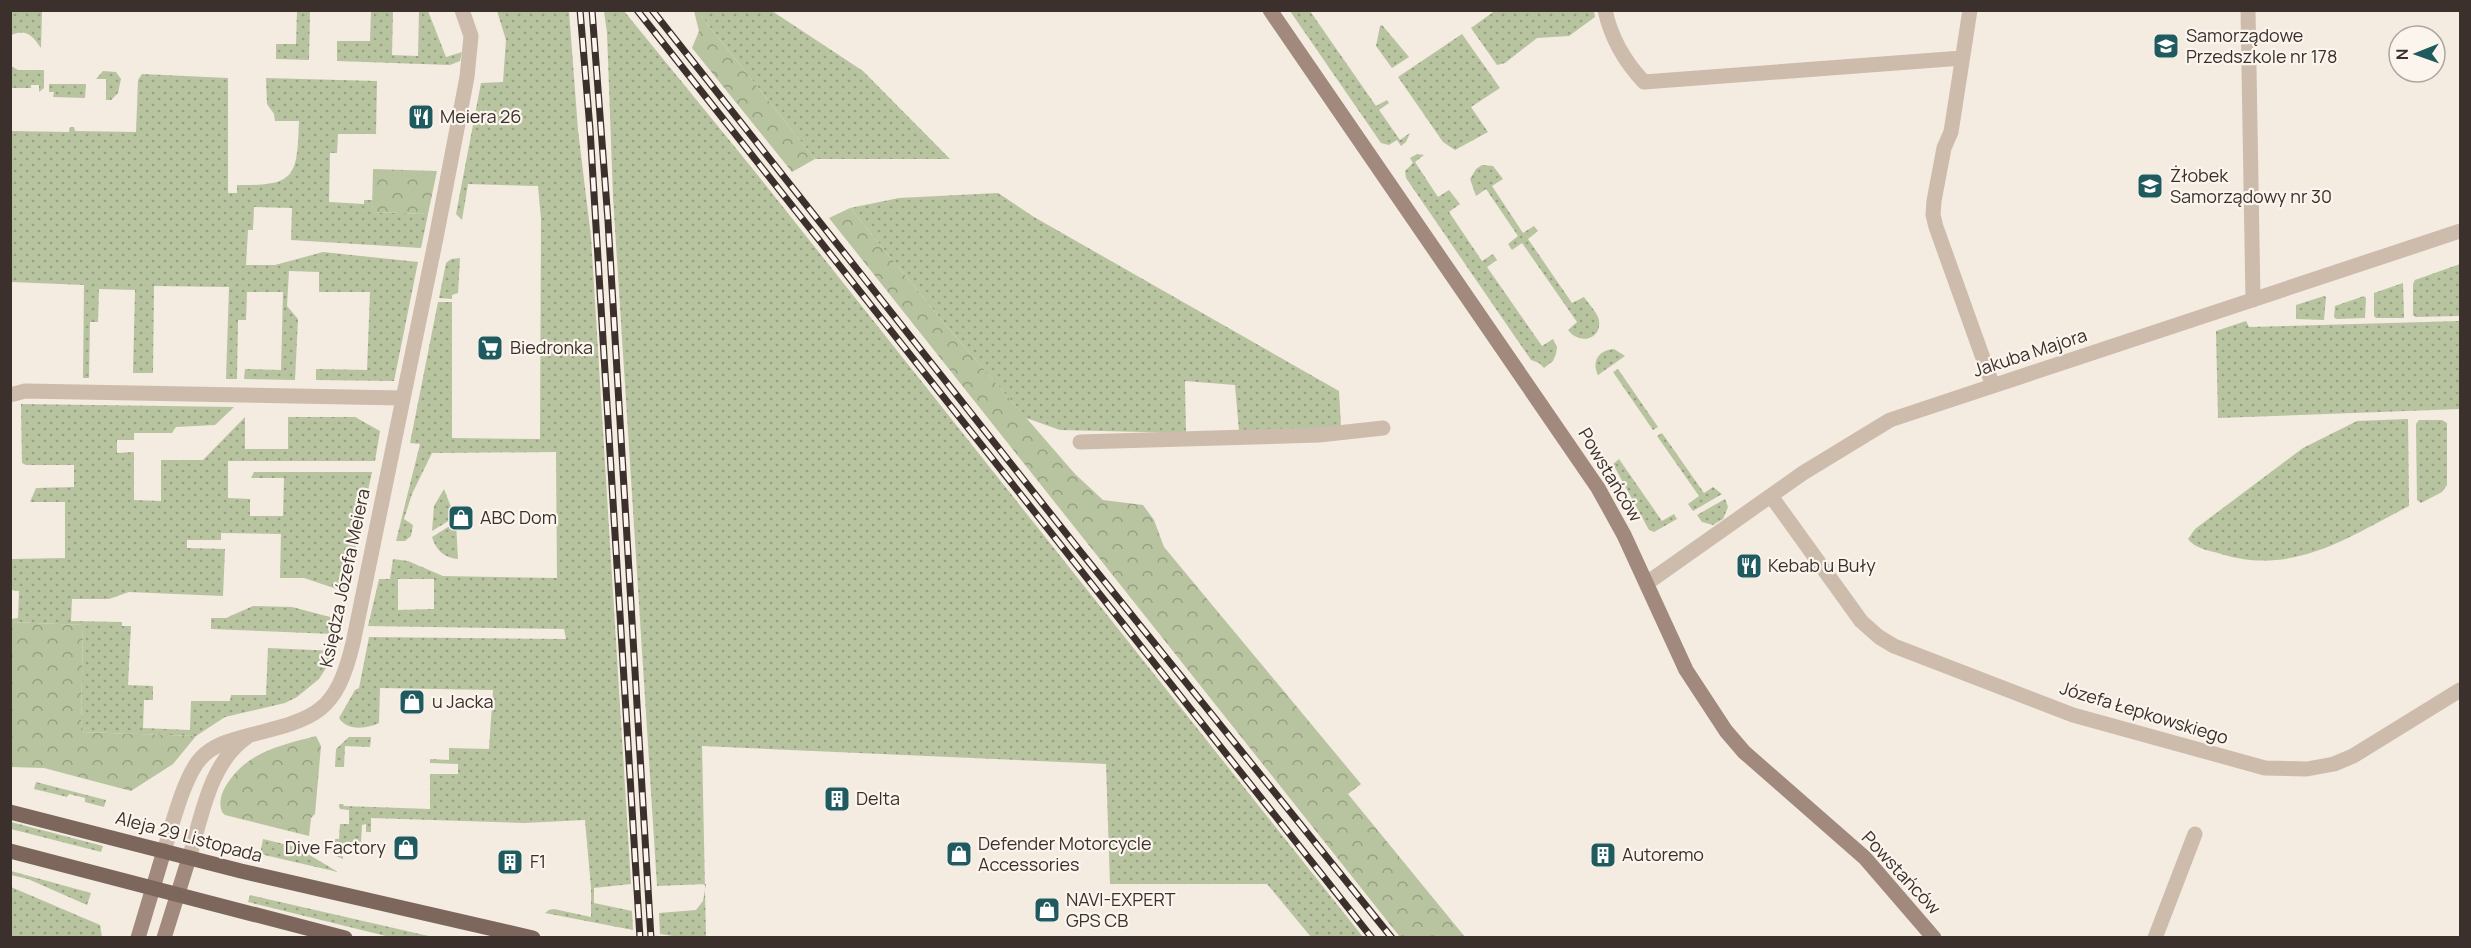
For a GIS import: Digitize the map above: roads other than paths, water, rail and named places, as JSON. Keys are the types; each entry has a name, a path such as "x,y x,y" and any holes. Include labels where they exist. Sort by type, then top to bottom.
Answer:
{"main road":[{"name":"Aleja 29 Listopada","path":"10,812 189,858 533,938"},
{"path":"10,851 345,938"}],"street":[{"name":"Księdza Józefa Meiera","path":"164,851 189,777 200,759 221,744 311,715 334,696 343,679 353,643 436,238 471,48 471,36 462,10"},
{"name":"Powstańców","path":"1270,10 1570,445 1603,497 1647,583 1686,670 1709,709 1744,752 1865,858 1934,938"},
{"path":"1605,10 1620,52 1644,82 1962,58"},
{"path":"1970,10 1951,132 1944,148 1934,215 1936,227 1993,386"},
{"path":"2248,10 2253,300"},
{"name":"Jakuba Majora","path":"1647,583 1803,473 1890,420 2460,231"},
{"path":"10,395 25,391 402,398"},
{"path":"1080,442 1319,435 1383,428"},
{"name":"Józefa Łepkowskiego","path":"1771,496 1861,621 1894,646 2073,716 2182,744 2252,766 2307,769 2354,756 2460,690"},
{"path":"164,938 217,773 237,746 252,735"},
{"path":"2155,938 2195,834"},
{"path":"138,938 164,851"}],"railway":[{"path":"580,10 590,129 640,938"},
{"path":"592,10 608,221 651,938"},
{"path":"637,10 1372,938"},
{"path":"652,10 1080,551 1392,938"}],"place":[{"name":"Samorządowe Przedszkole nr 178","path":"2166,46"},
{"name":"Meiera 26","path":"421,117"},
{"name":"Żłobek Samorządowy nr 30","path":"2150,186"},
{"name":"Biedronka","path":"490,348"},
{"name":"ABC Dom","path":"461,518"},
{"name":"Kebab u Buły","path":"1749,566"},
{"name":"u Jacka","path":"412,702"},
{"name":"Delta","path":"837,799"},
{"name":"Dive Factory","path":"406,848"},
{"name":"Defender Motorcycle Accessories","path":"959,854"},
{"name":"Autoremo","path":"1603,855"},
{"name":"F1","path":"510,862"},
{"name":"NAVI-EXPERT GPS CB","path":"1047,910"}]}
